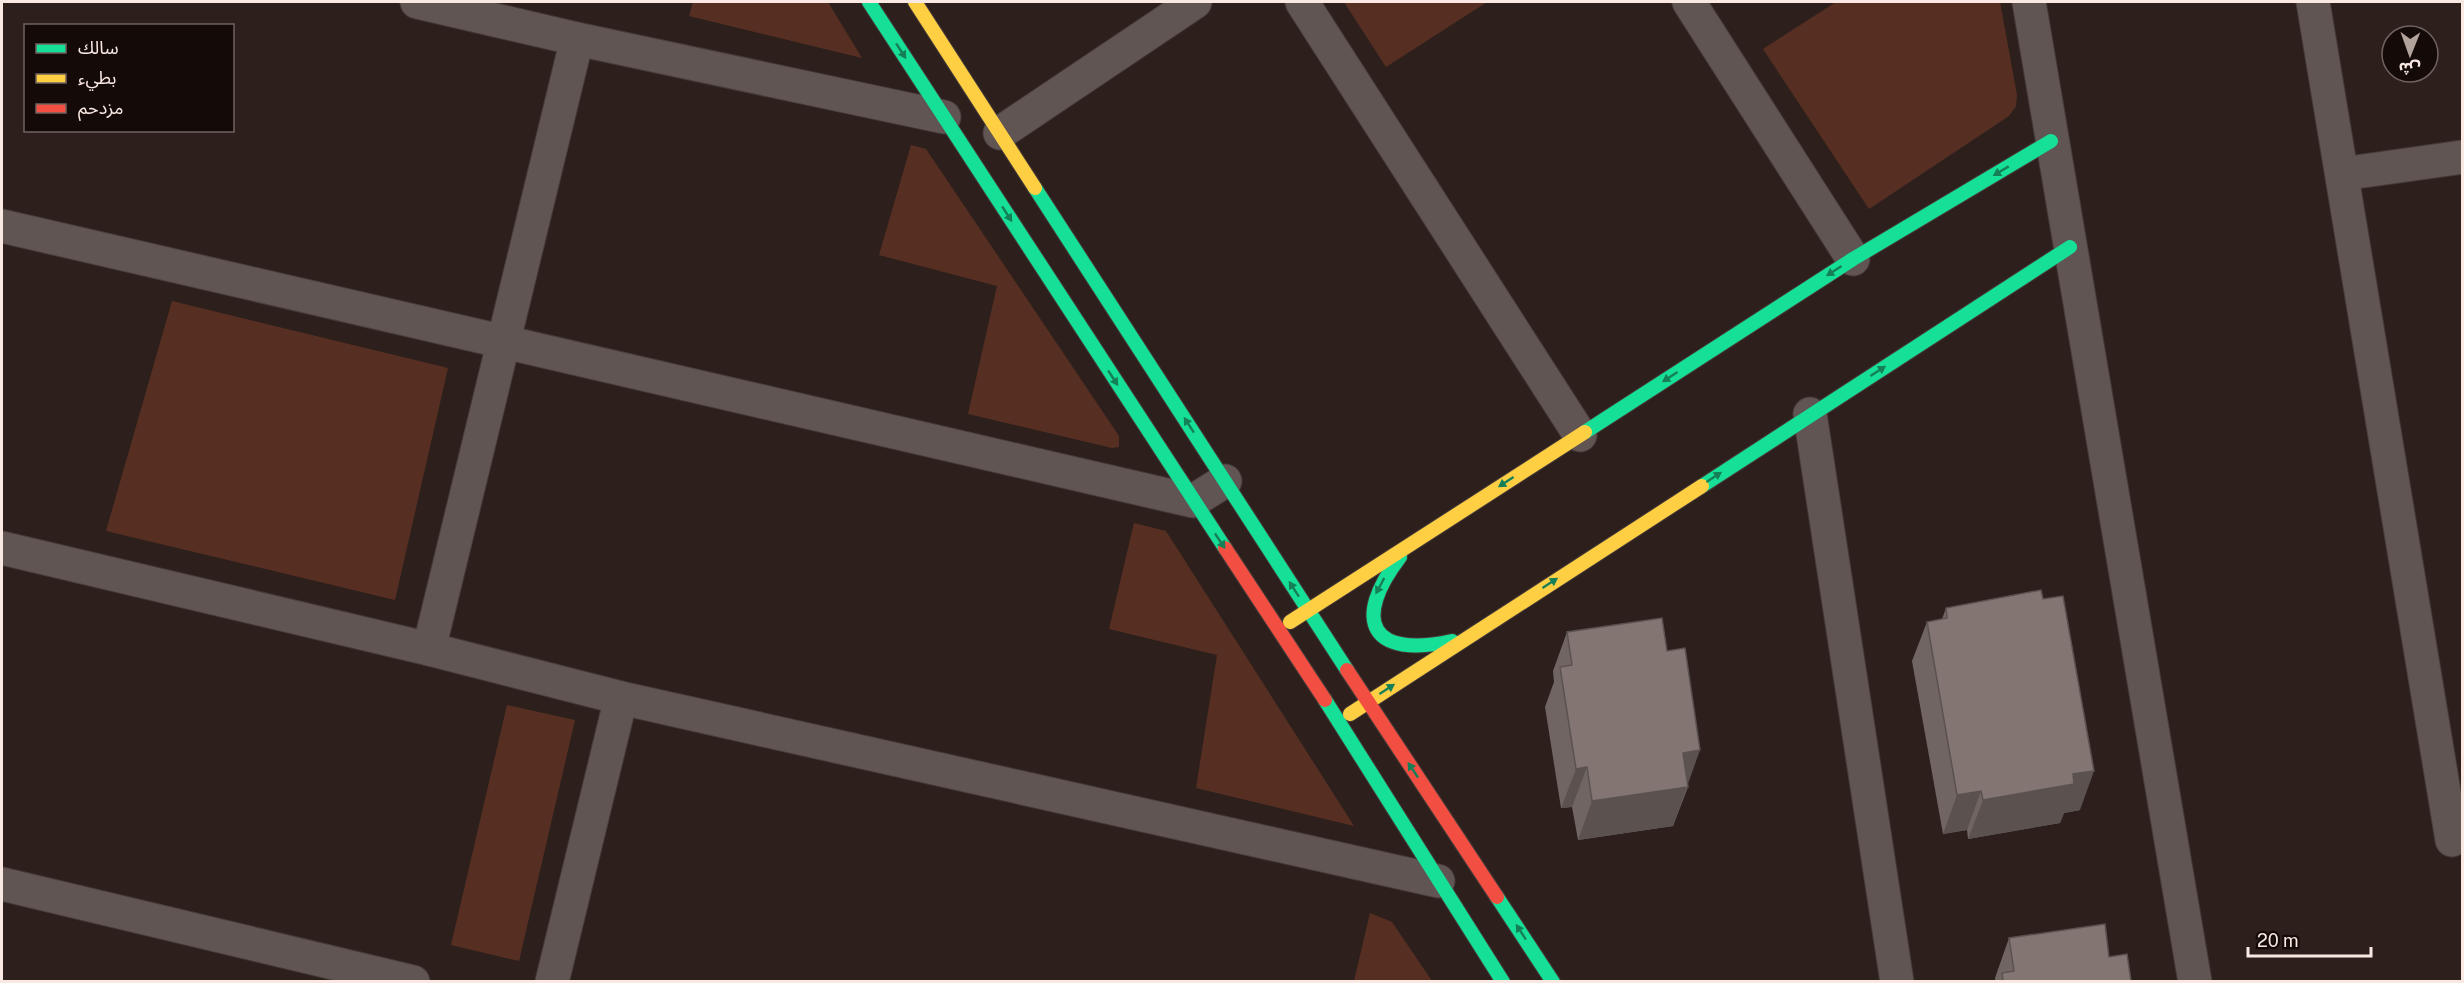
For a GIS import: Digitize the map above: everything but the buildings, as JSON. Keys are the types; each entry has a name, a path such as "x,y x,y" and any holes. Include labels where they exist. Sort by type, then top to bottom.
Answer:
{"street":[{"path":"417,2 577,39 944,117"},
{"path":"869,2 1193,501 1280,630 1503,981"},
{"path":"915,2 1308,610 1553,981"},
{"path":"1000,133 1195,2"},
{"path":"1302,2 1580,435"},
{"path":"1689,2 1853,259"},
{"path":"2029,2 2195,981"},
{"path":"2313,2 2452,840"},
{"path":"429,649 577,39"},
{"path":"1280,630 1853,259 2051,141"},
{"path":"2342,174 2463,157"},
{"path":"2,226 1193,501 1225,481"},
{"path":"1338,722 1810,414 2070,248"},
{"path":"1810,414 1897,981"},
{"path":"1416,540 1396,561 1375,594 1373,621 1378,634 1397,645 1425,648 1473,634"},
{"path":"2,548 429,649 621,698 1438,881"},
{"path":"552,981 621,698"},
{"path":"2,884 413,981"}],"shaded area":[{"path":"693,2 828,2 862,58 689,16"},
{"path":"1344,2 1487,2 1386,67"},
{"path":"1836,2 2000,2 2017,95 2016,106 2009,116 1869,209 1763,49"},
{"path":"911,145 926,149 1119,436 1119,447 1112,448 968,414 997,286 879,255"},
{"path":"172,301 448,368 395,600 106,531"},
{"path":"1134,523 1166,531 1354,826 1196,788 1217,655 1109,629"},
{"path":"507,705 575,720 519,961 451,945"},
{"path":"1370,913 1392,922 1432,981 1354,981"}],"traffic: fast":[{"path":"869,2 1225,548"},
{"path":"1585,432 1853,259 2051,141"},
{"path":"1035,188 1347,670"},
{"path":"1702,486 2070,247"},
{"path":"1400,557 1385,580 1376,600 1374,616 1377,630 1387,639 1403,644 1424,645 1452,641"},
{"path":"1325,700 1503,982"},
{"path":"1497,897 1553,982"}],"traffic: slow":[{"path":"915,2 1035,188"},
{"path":"1290,622 1585,432"},
{"path":"1350,714 1702,486"}],"traffic: jam":[{"path":"1225,548 1325,700"},
{"path":"1347,670 1497,897"}]}
